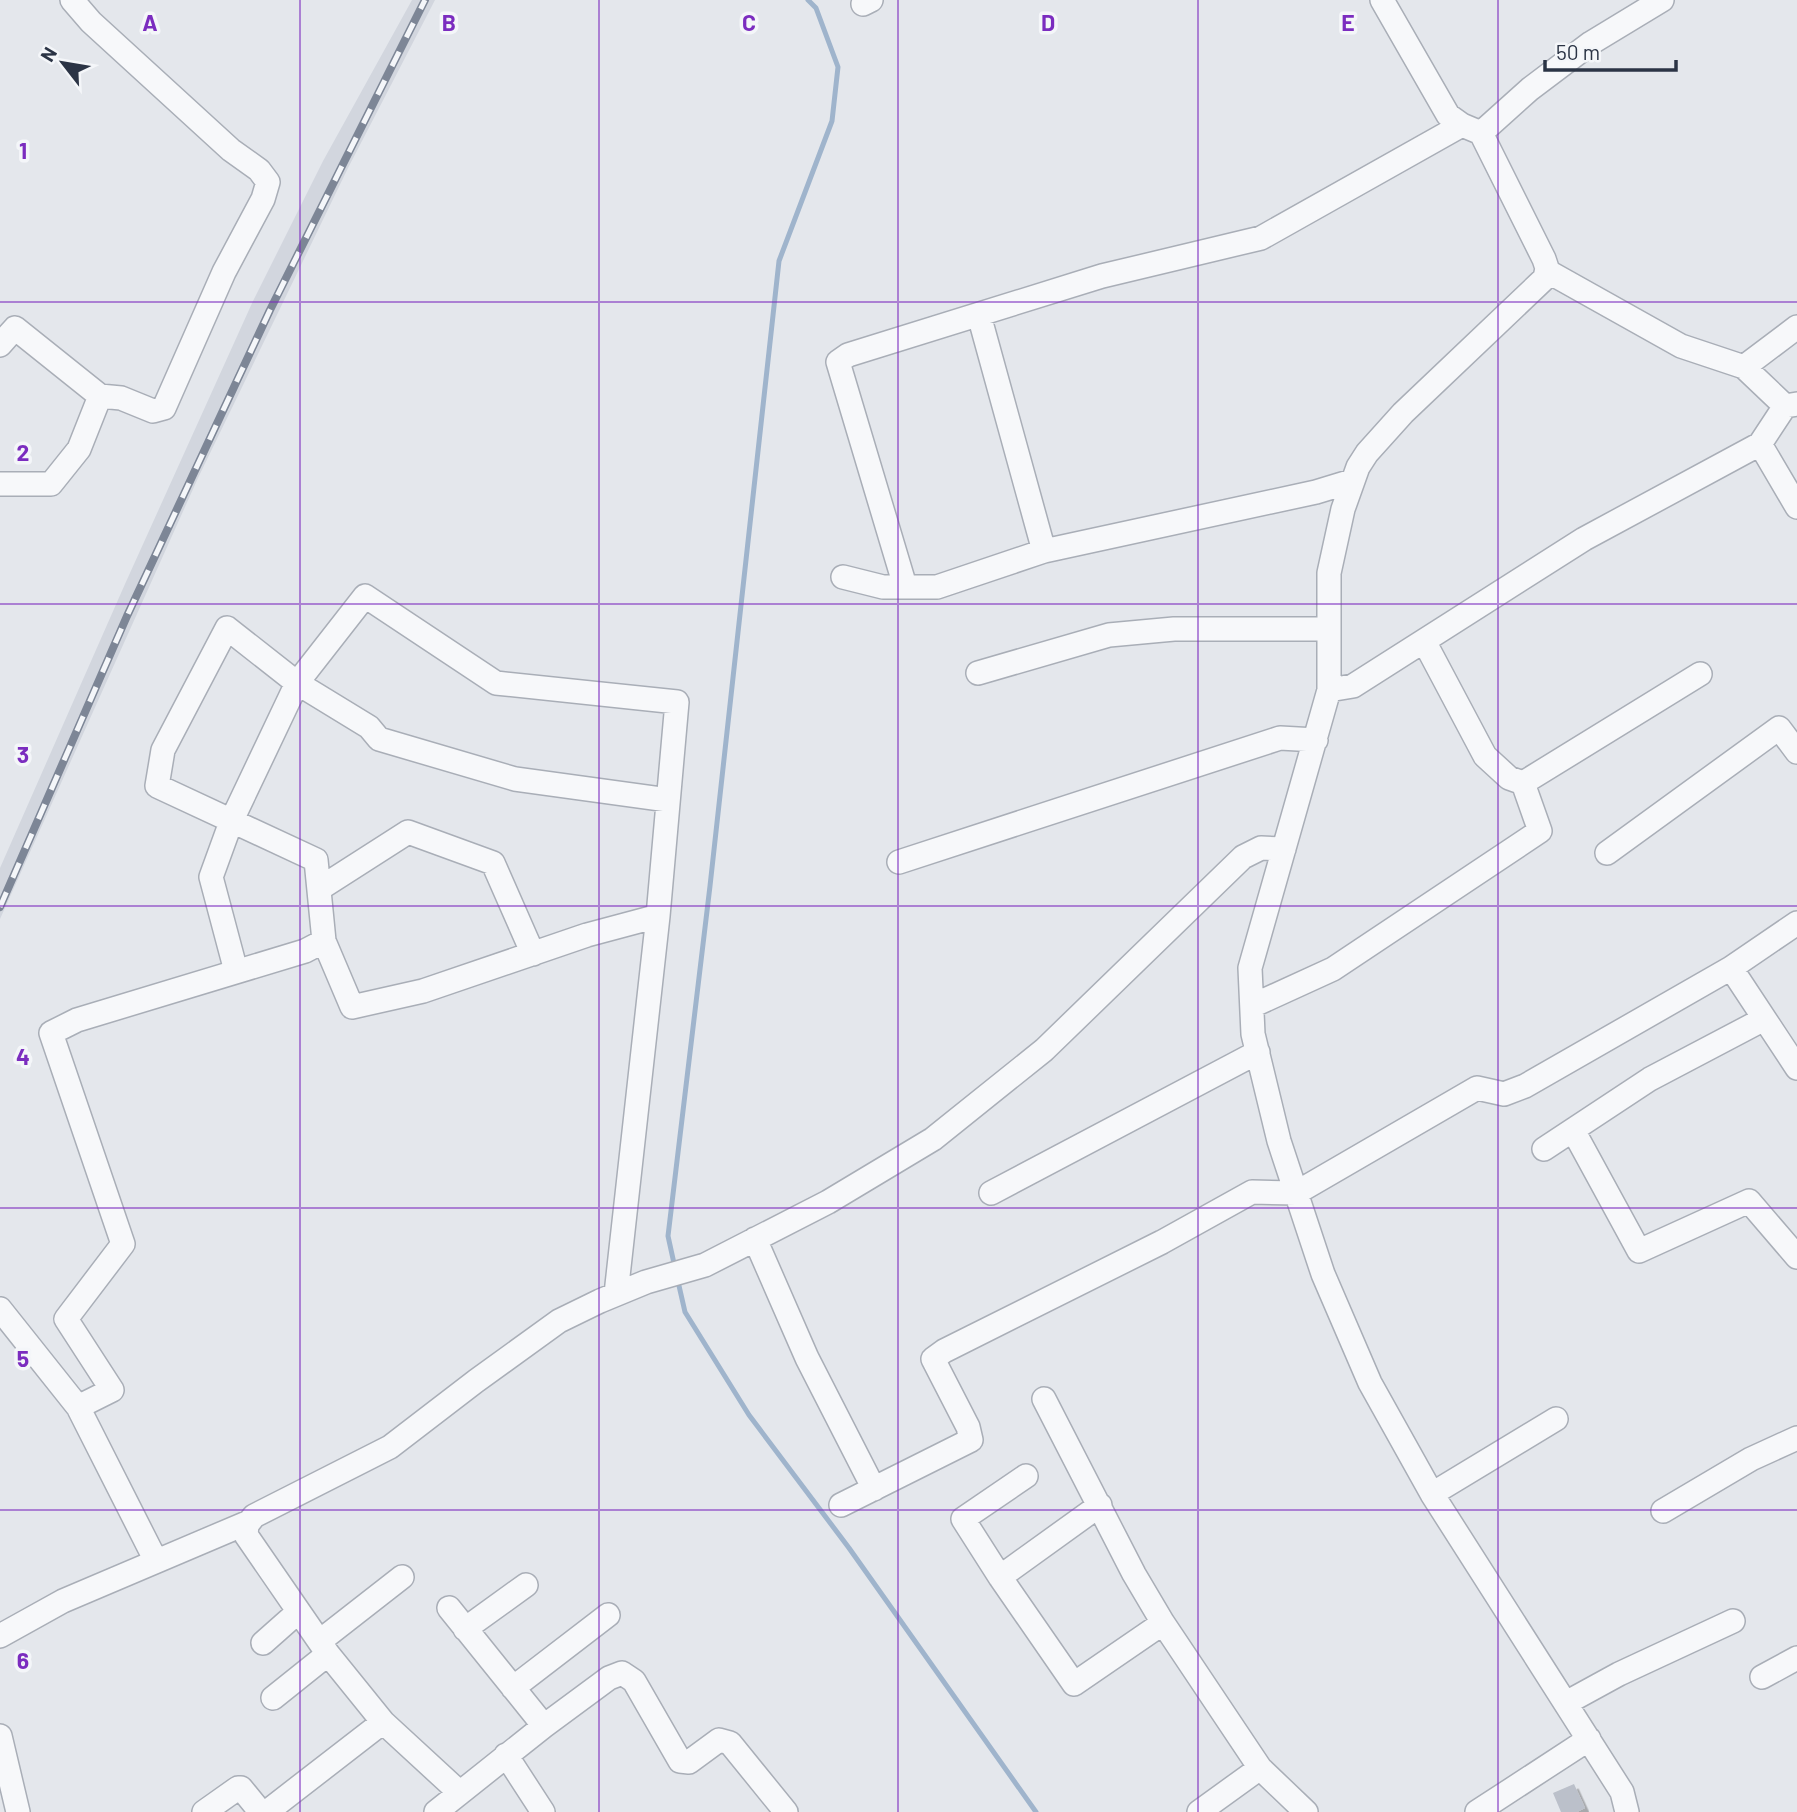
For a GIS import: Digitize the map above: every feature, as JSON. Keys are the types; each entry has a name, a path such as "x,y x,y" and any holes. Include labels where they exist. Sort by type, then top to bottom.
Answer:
{"street":[{"path":"0,345 15,328 100,396 121,398 153,411 164,408 224,272 263,199 268,182 259,170 231,150 91,22 72,0"},
{"path":"1382,0 1448,115 1471,129 1544,259 1547,271 1545,278 1403,413 1367,453 1352,481 1329,573 1329,690 1250,968 1254,1034 1279,1141 1296,1193 1323,1274 1370,1383 1432,1494 1622,1792 1628,1812"},
{"path":"905,586 838,362 848,355 1102,276 1261,238 1471,129 1591,43 1662,0"},
{"path":"1329,690 1353,686 1584,539 1760,444 1791,405 1744,367 1681,346 1547,271"},
{"path":"979,315 1044,551"},
{"path":"1744,367 1797,327"},
{"path":"0,484 51,484 79,449 100,396"},
{"path":"1760,444 1797,507"},
{"path":"843,577 883,587 937,587 1044,551 1316,492 1352,481"},
{"path":"236,971 211,877 231,822 297,683 365,596 496,683 677,702 658,916 616,1294"},
{"path":"658,916 587,935 423,991 352,1007 324,941 316,860 157,786 163,750 227,628 297,683 369,727 379,739 515,779 668,800"},
{"path":"978,673 1109,635 1174,629 1329,629"},
{"path":"1424,641 1485,756 1509,778 1523,783"},
{"path":"1523,783 1700,674"},
{"path":"1607,853 1779,728 1797,752"},
{"path":"899,862 1280,738 1316,740"},
{"path":"1252,1006 1333,969 1540,831 1523,783"},
{"path":"319,888 408,832 493,863 533,954"},
{"path":"0,1636 63,1601 249,1521 254,1516 390,1447 475,1381 559,1321 646,1282 705,1265 828,1202 933,1139 1044,1050 1243,857 1261,848 1284,849"},
{"path":"841,1505 971,1440 968,1427 933,1359 944,1351 1162,1242 1252,1192 1296,1193 1477,1088 1504,1094 1525,1086 1731,968 1797,923"},
{"path":"78,1407 112,1390 66,1319 123,1244 51,1033 77,1020 305,951 324,941"},
{"path":"1731,968 1797,1068"},
{"path":"1544,1149 1650,1079 1764,1019"},
{"path":"991,1193 1258,1052"},
{"path":"1573,1130 1639,1251 1749,1201 1797,1257"},
{"path":"755,1239 807,1358 874,1489"},
{"path":"0,1309 78,1407 156,1561"},
{"path":"1044,1399 1163,1623 1260,1768 1306,1812"},
{"path":"1432,1494 1556,1419"},
{"path":"1663,1511 1751,1458 1797,1438"},
{"path":"1026,1476 963,1518 1074,1684 1163,1623"},
{"path":"1000,1577 1100,1506"},
{"path":"249,1521 246,1535 298,1612 447,1805 506,1755 609,1678 622,1673 634,1681 680,1762 689,1762 719,1740 730,1743 786,1812"},
{"path":"273,1698 402,1577"},
{"path":"465,1629 526,1585"},
{"path":"449,1608 544,1727"},
{"path":"262,1643 298,1612"},
{"path":"513,1688 608,1615"},
{"path":"1566,1703 1619,1674 1733,1621"},
{"path":"1762,1677 1797,1658"},
{"path":"204,1812 239,1788 259,1810 268,1811 383,1722"},
{"path":"0,1737 18,1812"},
{"path":"1477,1812 1589,1740"},
{"path":"506,1755 543,1812"},
{"path":"1199,1812 1260,1768"}],"shaded area":[{"path":"412,0 435,0 348,168 198,478 0,919 0,868 125,584 253,301 323,161"}],"building":[{"path":"1574,1784 1585,1808 1577,1812 1561,1812 1553,1793"}],"waterway":[{"path":"675,1268 668,1236 710,886 779,261 832,121 838,67 816,8 808,0"},
{"path":"677,1277 685,1312 749,1415 849,1548 1036,1812"}],"railway":[{"path":"0,907 127,616 270,310 425,0"}]}
